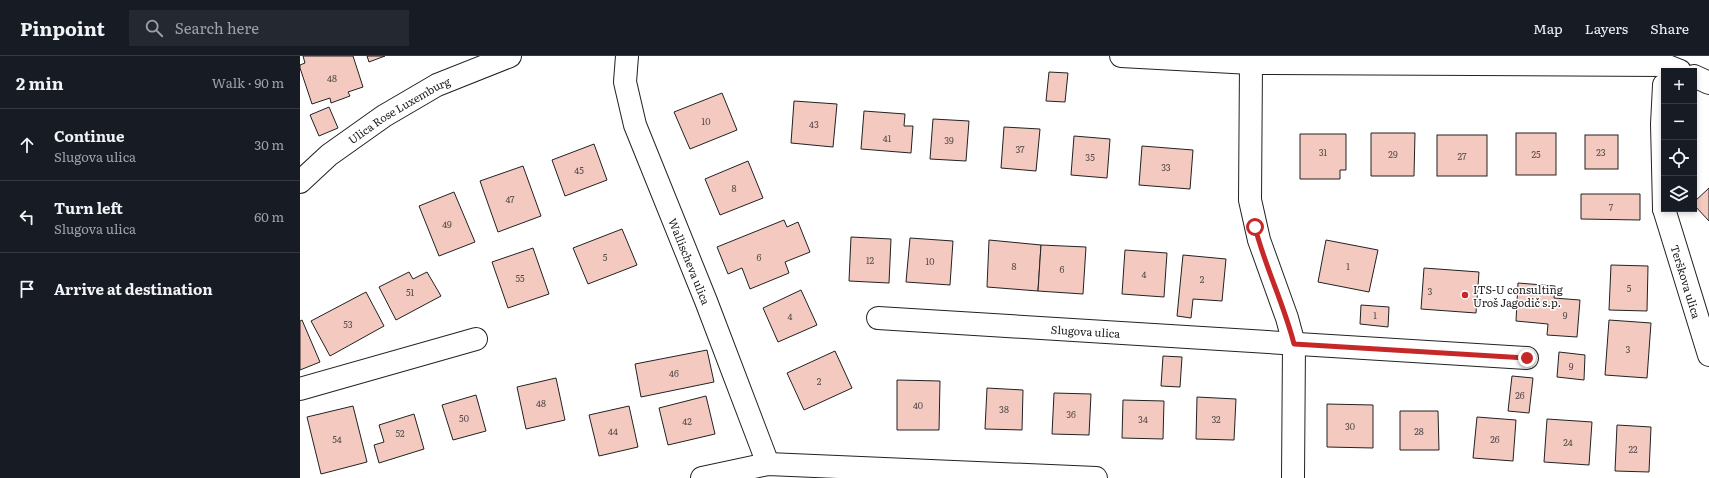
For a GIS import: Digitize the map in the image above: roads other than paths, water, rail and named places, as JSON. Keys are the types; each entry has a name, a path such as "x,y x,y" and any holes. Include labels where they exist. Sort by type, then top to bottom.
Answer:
{"street":[{"name":"Ulica Rose Luxemburg","path":"300,182 329,155 384,116 437,85 510,56"},
{"name":"Wallischeva ulica","path":"627,56 625,82 635,125 706,301 768,464"},
{"path":"1121,56 1251,63 1661,70"},
{"path":"1251,63 1250,200 1259,240 1288,318 1294,344 1293,478"},
{"path":"1697,77 1709,82"},
{"name":"Terškova ulica","path":"1663,176 1662,124 1664,104"},
{"name":"Terškova ulica","path":"1665,212 1709,355"},
{"name":"Slugova ulica","path":"878,318 1527,358"},
{"path":"300,389 476,339"},
{"path":"702,478 768,464 1096,478"}],"place":[{"name":"ITS-U consulting Uroš Jagodič s.p.","path":"1465,295"}]}
